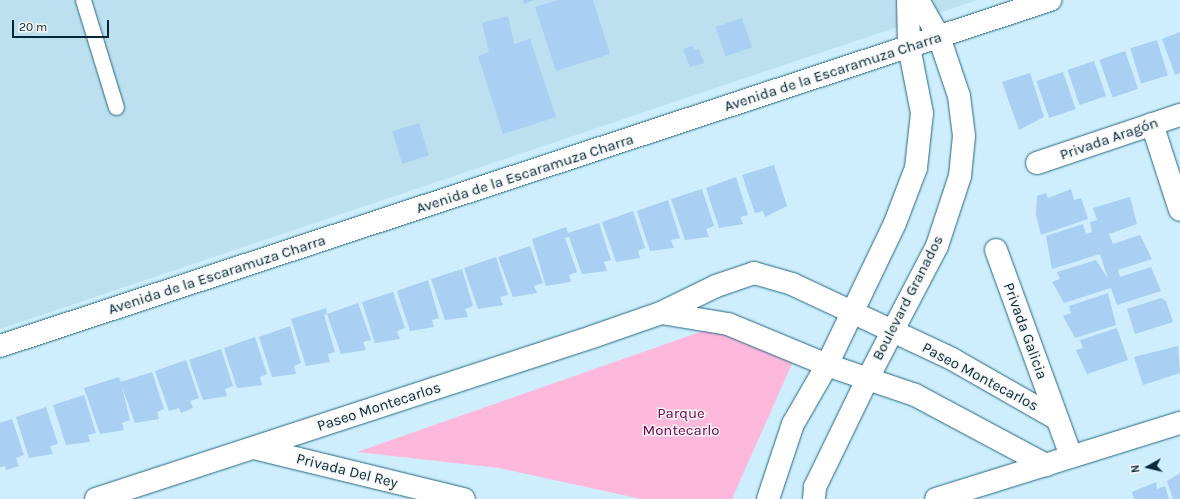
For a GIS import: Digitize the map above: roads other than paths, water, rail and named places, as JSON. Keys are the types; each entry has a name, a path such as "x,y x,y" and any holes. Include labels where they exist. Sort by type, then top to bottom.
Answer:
{"street":[{"path":"768,499 793,424 827,365 851,311 895,223 916,168 922,113 909,47 908,0"},
{"name":"Boulevard Granados","path":"814,499 815,487 867,380 937,246 960,176 964,136 959,96 939,38 918,0"},
{"name":"Avenida de la Escaramuza Charra","path":"0,346 939,38 1050,0"},
{"name":"Privada Aragón","path":"1037,163 1180,115"},
{"path":"1152,124 1180,210"},
{"name":"Privada Galicia","path":"996,250 1071,456"},
{"name":"Paseo Montecarlos","path":"96,499 661,313 716,286 754,273 792,284 952,359 1057,419"},
{"name":"Paseo Montecarlos","path":"661,313 728,324 827,365 867,380 915,395 1046,465"},
{"path":"936,499 1180,423"},
{"name":"Privada Del Rey","path":"254,448 464,499"}],"lane":[{"path":"83,0 116,107"}],"park label":[{"name":"Parque Montecarlo","path":"681,422"}]}
